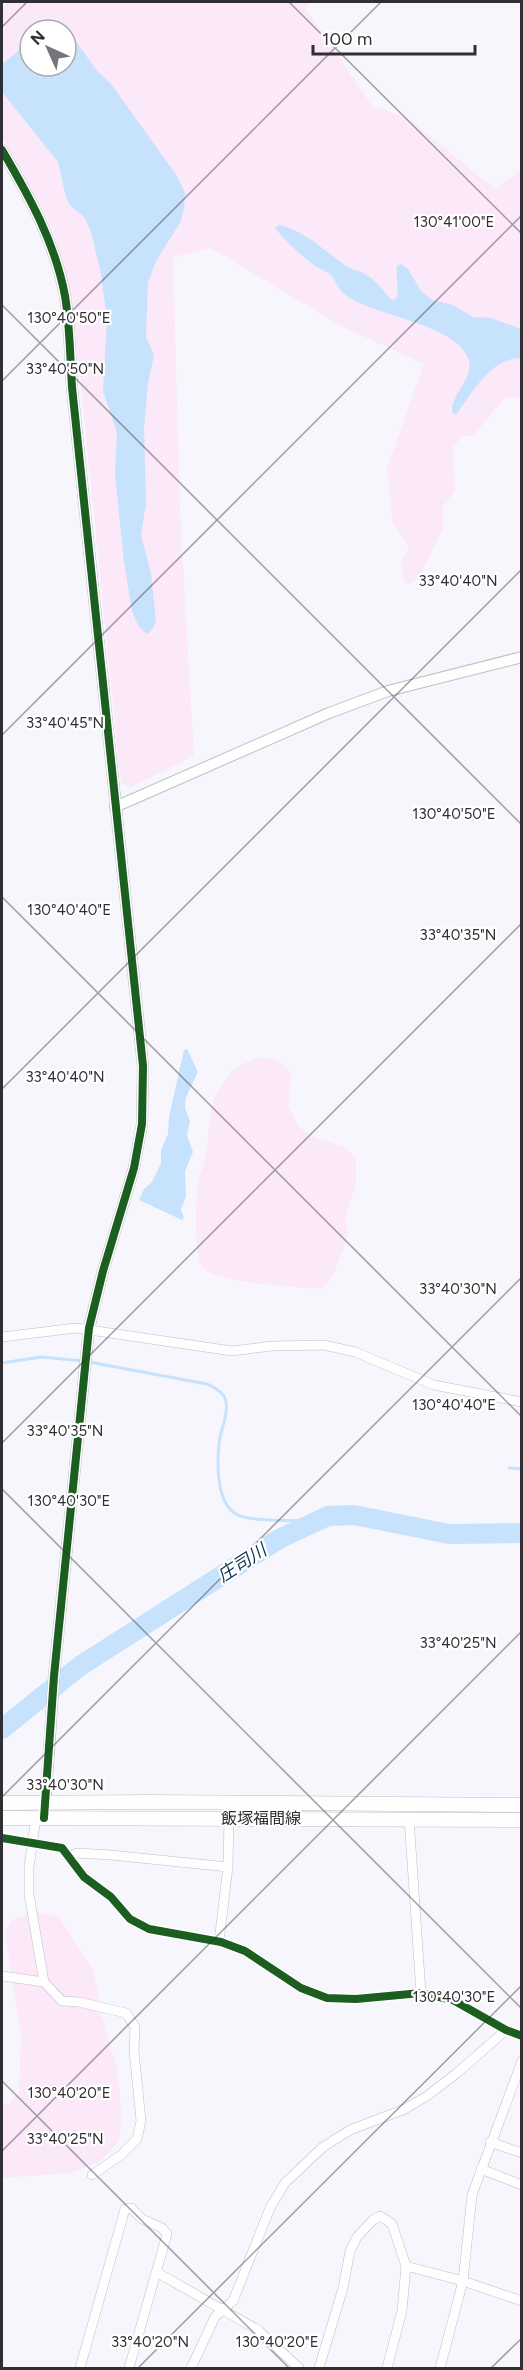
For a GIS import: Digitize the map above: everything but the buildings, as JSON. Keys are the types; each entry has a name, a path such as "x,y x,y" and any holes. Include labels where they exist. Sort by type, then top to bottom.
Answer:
{"main road":[{"name":"飯塚福間線","path":"2,1803 522,1804"},
{"name":"飯塚福間線","path":"2,1818 522,1820"}],"street":[{"path":"2,150 30,196 46,231 65,297 73,399 143,1066 142,1124 129,1185 103,1271 89,1328 54,1676 45,1803 32,1843 29,1894 44,1982 62,2001 79,2002 126,2013 135,2027 134,2050 141,2121 137,2139 121,2156 92,2175"},
{"path":"115,807 329,713 388,691 522,657"},
{"path":"2,1337 89,1328 232,1351 272,1346 324,1345 356,1352 434,1384 522,1402"},
{"path":"219,1941 228,1867 229,1818"},
{"path":"409,1818 421,1993"},
{"path":"2,1838 62,1848 84,1877 111,1896 130,1918 149,1929 219,1941 245,1951 302,1988 327,1998 356,1999 421,1993 453,2000 506,2030 522,2036"},
{"path":"68,1857 78,1854 111,1855 228,1867"},
{"path":"2,1976 44,1982"},
{"path":"191,2368 215,2317 233,2301 270,2208 285,2183 323,2147 350,2130 405,2109 427,2096 506,2030"},
{"path":"440,2368 463,2281 472,2195 522,2061"},
{"path":"490,2142 522,2153"},
{"path":"481,2169 522,2185"},
{"path":"80,2368 125,2209 131,2208 142,2219 162,2228 167,2234 158,2273 129,2368"},
{"path":"319,2368 343,2288 350,2251 357,2237 380,2216 392,2224 406,2266 402,2311 387,2368"},
{"path":"406,2266 463,2281 522,2301"},
{"path":"158,2273 258,2330 299,2368"}],"shaded area":[{"path":"6,2 310,2 305,7 372,106 406,117 495,189 521,170 521,397 505,397 474,435 461,437 453,448 455,490 443,507 443,528 419,578 410,584 403,580 401,563 409,547 393,523 387,468 424,364 341,326 211,248 173,257 180,512 194,756 131,787 121,783 72,298 53,230 2,137 2,11"},
{"path":"260,1057 277,1061 291,1073 288,1107 300,1128 314,1137 344,1147 356,1158 356,1184 345,1216 348,1232 346,1242 333,1276 321,1289 260,1284 225,1278 204,1269 198,1254 197,1192 214,1101 225,1080 233,1071"},
{"path":"37,1912 59,1917 93,1970 102,2016 117,2068 122,2116 119,2141 100,2161 70,2173 2,2178 2,2102 9,2104 19,2092 21,2037 5,1932 12,1920"}],"water":[{"path":"78,44 97,71 111,84 177,176 185,193 180,223 157,259 148,282 146,337 154,355 148,383 144,428 146,504 141,535 151,573 156,622 147,634 139,627 132,611 124,562 115,473 117,433 103,391 107,318 101,275 91,231 85,218 69,204 58,162 2,92 2,64 18,51 18,78 78,78"},
{"path":"279,225 305,236 345,266 369,276 391,300 396,299 397,266 401,264 408,269 421,291 432,300 453,305 473,317 491,318 521,329 521,358 500,364 491,370 456,415 452,412 453,405 469,372 470,365 460,346 447,336 430,328 357,302 344,294 331,275 315,266 284,238 275,228"},
{"path":"187,1049 198,1072 186,1097 185,1108 190,1121 187,1135 193,1152 185,1171 186,1196 181,1210 184,1217 182,1220 139,1200 144,1189 152,1182 161,1163 161,1150 168,1134 169,1117 184,1050"}],"waterway":[{"path":"2,1363 41,1357 83,1361"},
{"path":"89,1362 207,1384 217,1390 224,1396 226,1403 226,1415 219,1444 218,1472 221,1492 229,1508 242,1517 315,1521"},
{"path":"509,1468 522,1469"},
{"name":"庄司川","path":"2,1729 80,1666 279,1539 328,1516 354,1515 449,1534 522,1533"}],"cycle path":[{"path":"2,150 48,238 65,296 72,387 143,1066 142,1124 134,1168 103,1271 89,1328 54,1676 44,1818"},
{"path":"2,1838 62,1848 84,1877 111,1897 130,1919 149,1929 221,1942 245,1951 301,1988 327,1998 356,1999 421,1993 453,2000 506,2030 522,2036"}]}
